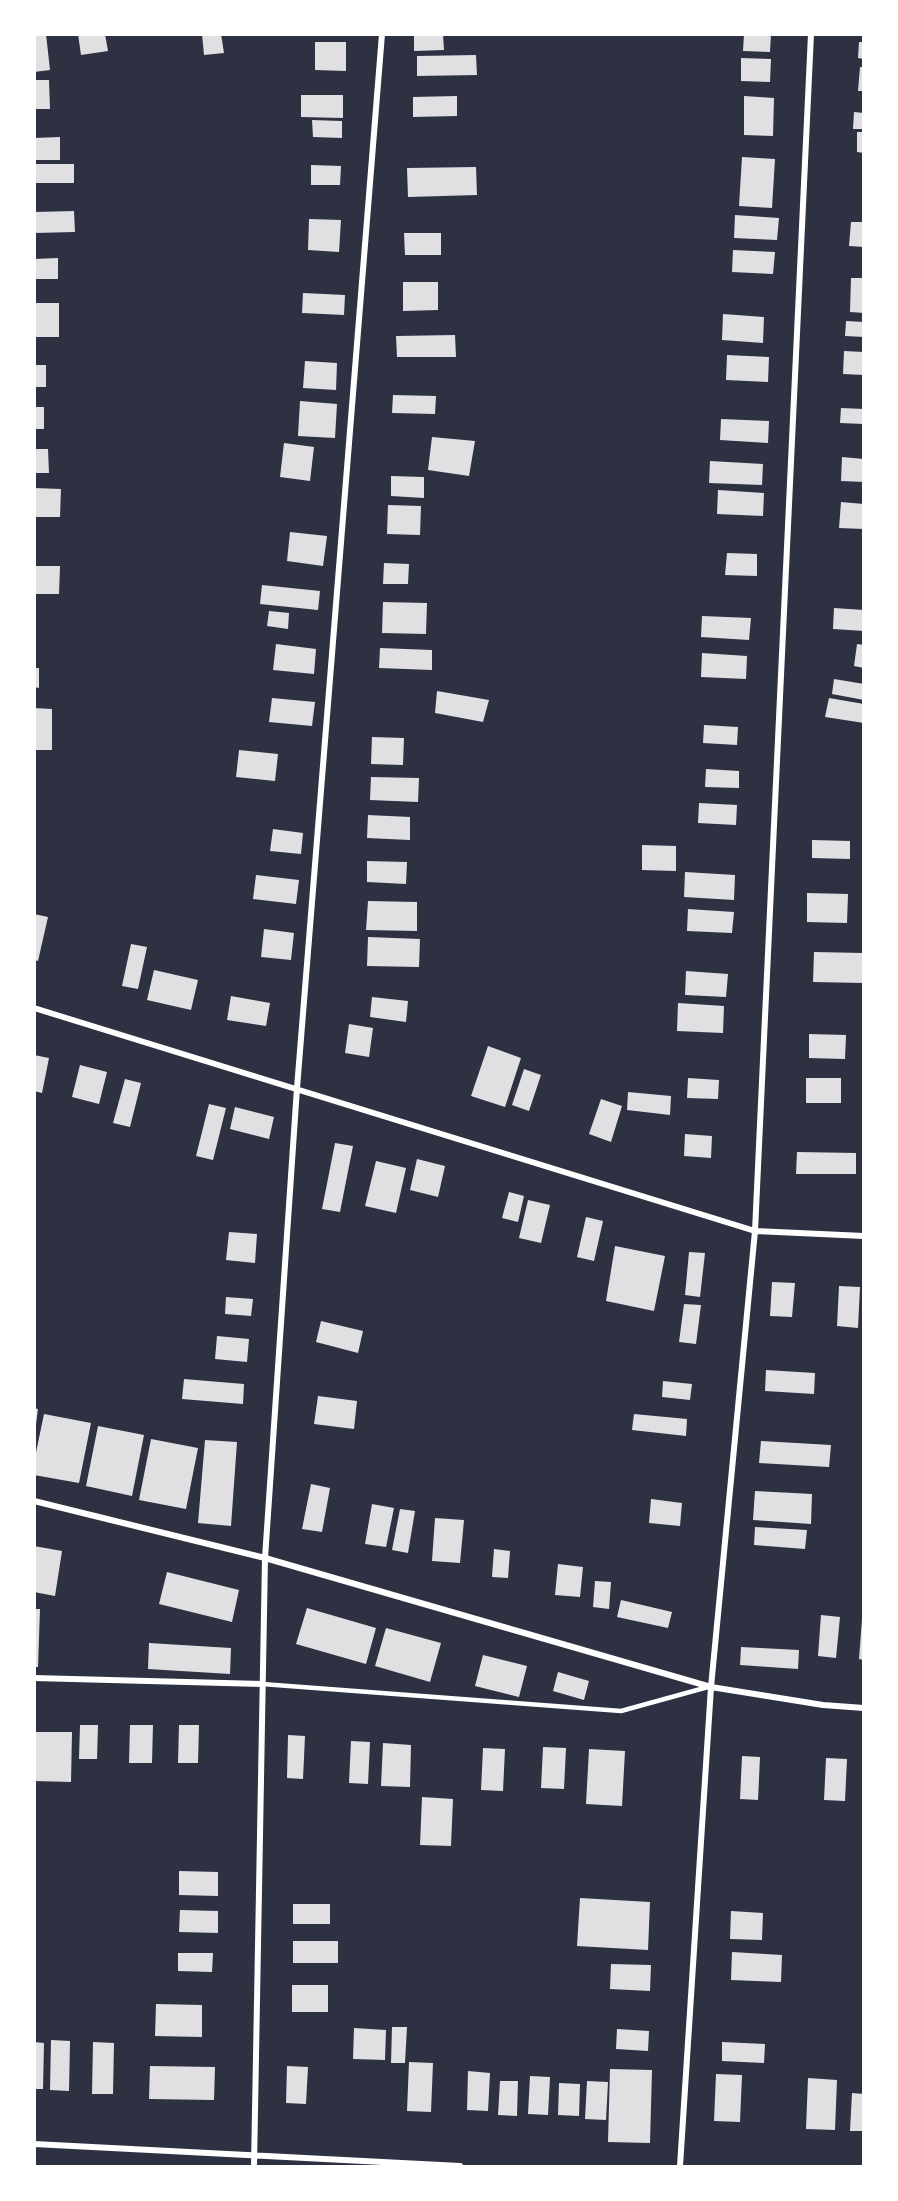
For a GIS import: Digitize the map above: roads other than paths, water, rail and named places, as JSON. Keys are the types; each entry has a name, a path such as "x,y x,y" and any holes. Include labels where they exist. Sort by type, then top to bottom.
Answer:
{"street":[{"path":"254,2166 265,1558 297,1088 382,34"},
{"path":"680,2166 711,1687 755,1231 812,34"},
{"path":"34,1008 755,1231 864,1236"},
{"path":"34,1501 265,1558 711,1687 823,1705 864,1708"},
{"path":"34,1678 262,1684"},
{"path":"34,2144 460,2166"}],"lane":[{"path":"262,1684 621,1711 711,1687"}]}
